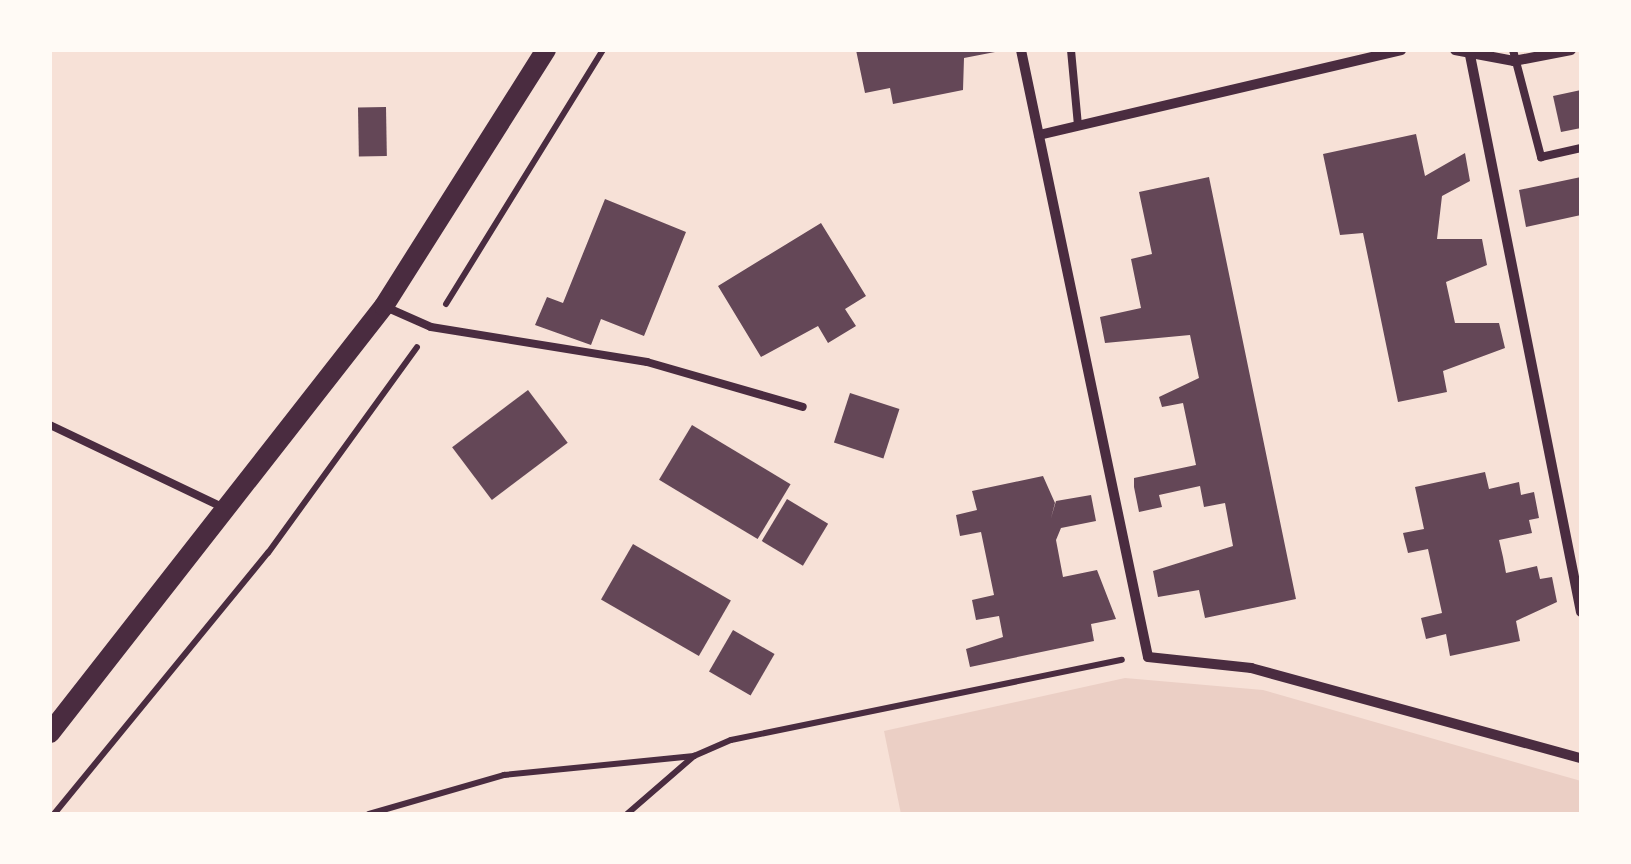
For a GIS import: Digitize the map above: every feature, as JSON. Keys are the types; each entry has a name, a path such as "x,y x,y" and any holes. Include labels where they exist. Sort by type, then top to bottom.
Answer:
{"main road":[{"path":"50,733 231,511 384,306 546,50"}],"street":[{"path":"1021,50 1148,657 1251,668 1581,758"},
{"path":"1039,136 1401,50"},
{"path":"1455,50 1513,56 1571,50"},
{"path":"1470,51 1581,612"}],"lane":[{"path":"1071,50 1078,126"},
{"path":"1513,56 1541,156 1581,148"},
{"path":"384,306 431,328 647,362 803,407"},
{"path":"50,425 231,511"}],"path":[{"path":"54,814 268,553 431,328 603,50"},
{"path":"369,814 504,775 694,756 752,735 1148,657"},
{"path":"627,814 694,756"}],"shaded area":[{"path":"1125,678 1263,690 1581,781 1581,814 901,814 884,731"}],"building":[{"path":"856,50 995,52 964,58 963,90 893,104 890,88 865,93"},
{"path":"1581,90 1581,128 1561,132 1553,96"},
{"path":"358,107 386,107 387,156 359,156"},
{"path":"1416,134 1425,176 1465,153 1470,181 1442,196 1437,239 1482,239 1487,265 1446,282 1455,323 1499,323 1505,348 1443,371 1447,392 1398,402 1363,233 1340,235 1323,154"},
{"path":"1209,177 1296,599 1205,618 1199,590 1158,597 1153,571 1233,546 1225,503 1204,507 1200,486 1159,495 1162,507 1139,512 1134,487 1134,478 1196,465 1183,403 1162,407 1159,397 1199,378 1190,335 1105,343 1100,317 1141,308 1131,259 1152,254 1139,192"},
{"path":"1581,177 1581,215 1526,227 1519,190"},
{"path":"605,199 686,232 644,336 601,319 591,345 535,325 547,297 563,303"},
{"path":"821,223 866,296 845,309 856,326 828,343 818,326 761,357 718,286"},
{"path":"528,390 568,443 492,500 452,447"},
{"path":"850,393 899,409 883,459 834,442"},
{"path":"692,425 791,484 758,539 659,480"},
{"path":"1485,472 1489,489 1519,482 1521,495 1534,492 1539,518 1529,520 1532,533 1499,540 1506,573 1537,566 1540,579 1552,577 1557,602 1516,621 1520,641 1450,656 1446,634 1426,639 1421,618 1442,613 1428,549 1408,553 1403,533 1424,529 1415,487"},
{"path":"1043,476 1055,503 1051,518 1056,501 1091,495 1096,521 1061,528 1056,540 1063,577 1097,570 1116,619 1091,624 1094,641 970,667 966,649 1003,637 999,616 976,620 972,600 994,595 981,532 960,536 956,515 977,510 972,491"},
{"path":"787,499 828,524 803,566 762,541"},
{"path":"633,544 731,600 699,656 601,599"},
{"path":"733,630 775,654 751,696 709,672"}]}
